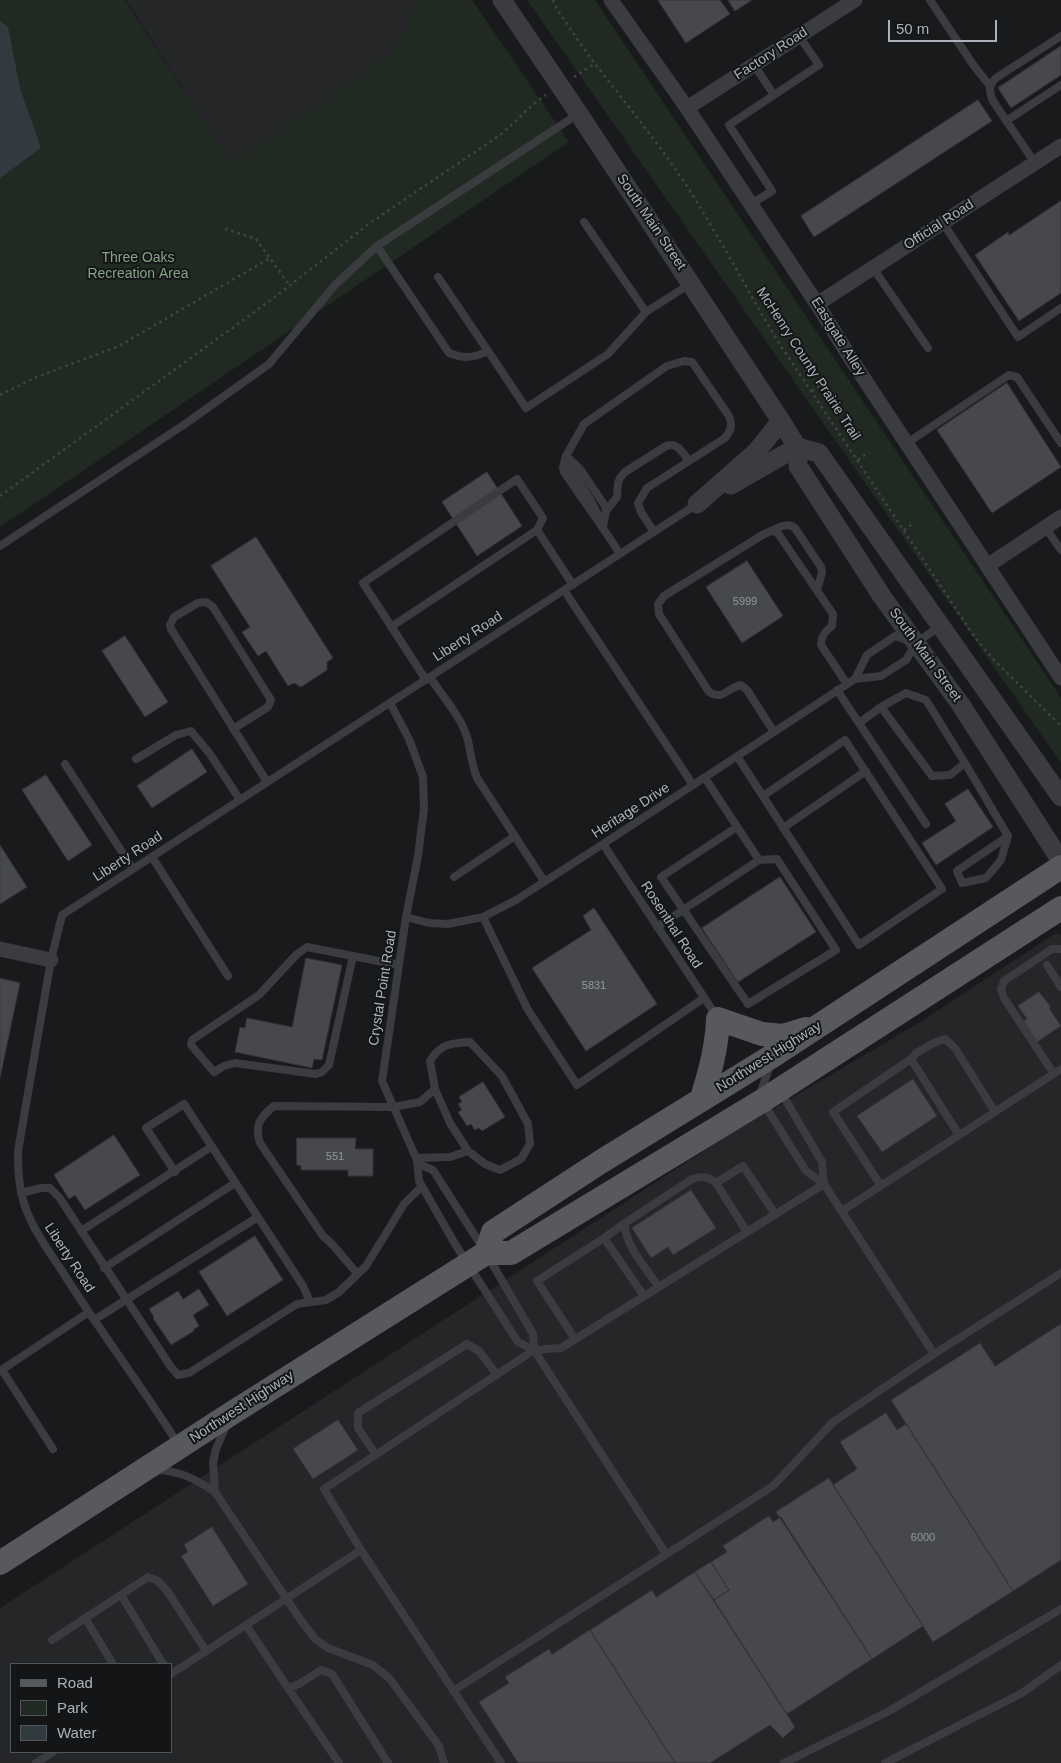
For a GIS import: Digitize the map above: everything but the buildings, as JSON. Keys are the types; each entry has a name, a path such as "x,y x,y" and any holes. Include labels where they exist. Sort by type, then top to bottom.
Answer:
{"main road":[{"name":"Northwest Highway","path":"0,1564 180,1446 477,1259 493,1232 702,1098 774,1055 1061,867"},
{"path":"477,1259 511,1253 771,1095 1061,908"},
{"path":"702,1098 714,1060 718,1019 762,1034 783,1036 818,1026"}],"street":[{"name":"South Main Street","path":"502,0 692,284 798,447 798,466 883,598 961,705 1061,860"},
{"name":"Eastgate Alley","path":"611,0 687,108 751,204 1061,678"},
{"name":"Factory Road","path":"687,108 855,0"},
{"name":"Official Road","path":"817,304 1035,163 1059,151"},
{"path":"697,504 756,452 781,421"},
{"name":"South Main Street","path":"798,447 820,453 1061,797"},
{"path":"697,504 798,447"},
{"path":"987,566 1061,517"},
{"path":"0,949 51,960"}],"lane":[{"path":"930,0 974,66 990,86"},
{"path":"751,204 772,190 729,125 819,65 799,36"},
{"path":"1035,163 993,101 989,90 996,78 1061,36"},
{"path":"754,64 774,95"},
{"path":"1006,121 1061,85"},
{"path":"0,546 185,424 269,364 335,285 377,246 579,114"},
{"path":"584,222 646,312"},
{"path":"943,223 1018,337 1061,308"},
{"path":"377,246 449,353 461,357 475,358 488,351"},
{"path":"873,268 928,348"},
{"path":"438,277 526,408 608,354 646,312 692,284"},
{"path":"620,554 603,527 598,511 570,468 566,456 584,424 667,366 684,360 692,362 698,368 730,416 731,430 725,438 653,484 642,494 638,503 641,512 654,532"},
{"path":"906,443 1009,375 1017,377 1061,443"},
{"path":"606,511 617,497 620,478 625,472 666,446 672,444 677,446 688,461"},
{"path":"566,456 580,469 605,506 603,527"},
{"path":"392,627 537,530 544,518 517,479 363,583 392,627 462,726 467,738 476,778 544,881"},
{"name":"Liberty Road","path":"180,1446 35,1230 21,1193 18,1173 18,1151 51,960 62,915 697,504"},
{"path":"774,732 747,690 741,685 720,696 709,692 659,614 658,604 664,596 764,534 786,525 791,525 795,528 821,567 822,573 817,589"},
{"path":"1045,527 1061,550"},
{"path":"537,530 573,585"},
{"path":"771,531 777,532 781,536 833,614 832,626 825,631 821,639 821,645 847,684"},
{"path":"564,590 694,785"},
{"path":"233,729 268,707 271,700 214,606 206,602 198,603 174,617 170,625 171,629 233,729 267,782"},
{"name":"Heritage Drive","path":"406,917 429,923 448,924 483,917 516,900 837,690 855,679 881,676 906,660 916,643 940,626"},
{"path":"855,679 867,655 896,636 916,643"},
{"path":"837,690 926,824"},
{"path":"859,723 881,707 906,693 926,700 1008,836 1001,860 986,878 962,883 957,871 1008,836"},
{"name":"Crystal Point Road","path":"390,704 409,739 424,777 424,809 382,1081 417,1159 421,1165 433,1170 477,1259"},
{"path":"881,707 932,776 950,775 965,763"},
{"path":"136,759 176,735 191,731 210,754 240,800"},
{"path":"737,756 762,796 859,945 942,889 845,740 762,796"},
{"path":"65,764 133,869"},
{"path":"783,828 866,771"},
{"path":"705,778 759,860"},
{"path":"657,927 683,910 759,860 777,859 836,950 748,1004 683,910 662,877 737,827"},
{"path":"454,877 515,836"},
{"name":"Rosenthal Road","path":"603,844 718,1019"},
{"path":"152,857 228,976"},
{"path":"483,917 528,1010 577,1086 704,998"},
{"path":"353,956 329,1065 322,1072 316,1074 235,1064 224,1066 214,1072 191,1045 192,1040 259,994 297,954 307,947 353,956 399,965"},
{"path":"842,1211 1057,1071 1004,998 1001,989 1004,981 1052,949 1061,948"},
{"path":"1048,965 1061,987"},
{"path":"881,1186 833,1112 911,1059 924,1048 945,1039 955,1048 995,1112"},
{"path":"470,1042 502,1076 528,1124 530,1144 521,1159 500,1170 485,1164 468,1151 450,1123 435,1089 430,1061 436,1051 452,1043 470,1042"},
{"path":"774,1055 763,1081 761,1091 771,1095 822,1162 824,1184"},
{"path":"911,1059 959,1135"},
{"path":"358,1274 331,1242 323,1236 260,1143 257,1135 258,1124 264,1114 274,1106 394,1107 420,1102 435,1089"},
{"path":"771,1095 806,1171 824,1184 934,1354"},
{"path":"175,1172 146,1128 184,1104 303,1286 310,1302"},
{"path":"81,1232 212,1147"},
{"path":"468,1151 450,1157 417,1159 419,1181 533,1334 534,1350 666,1554"},
{"path":"716,1183 743,1166 775,1214"},
{"path":"574,1339 537,1281 692,1179 701,1176 709,1178 716,1183 747,1232"},
{"path":"104,1268 235,1183"},
{"path":"501,1763 361,1550 324,1490 534,1350 560,1348 824,1184"},
{"path":"21,1193 41,1188 50,1188 60,1197 104,1268 170,1367 178,1375 189,1373 297,1304 326,1300 338,1292 366,1266 404,1204 422,1186"},
{"path":"94,1320 258,1217"},
{"path":"625,1223 624,1230 628,1240 659,1287"},
{"path":"604,1238 644,1296"},
{"path":"477,1259 518,1342 534,1350"},
{"path":"453,1691 773,1486 834,1422 934,1354 1061,1273"},
{"path":"53,1449 1,1370 89,1312"},
{"path":"376,1455 358,1428 358,1413 467,1344 480,1351 497,1375"},
{"path":"215,1492 213,1463 216,1448 232,1413"},
{"path":"143,1470 158,1470 182,1474 198,1480 215,1492 315,1639 328,1648 373,1665 390,1678 439,1746 444,1763"},
{"path":"172,1673 361,1550"},
{"path":"52,1640 148,1577 158,1581 168,1592 206,1651"},
{"path":"120,1595 162,1663"},
{"path":"784,1763 889,1712 1061,1609"},
{"path":"85,1618 112,1663"},
{"path":"246,1624 339,1763"},
{"path":"885,1763 1022,1693 1061,1665"},
{"path":"288,1688 299,1684 321,1670 332,1674 388,1763"},
{"path":"36,1763 51,1753"}],"path":[{"name":"McHenry County Prairie Trail","path":"553,0 557,9 595,64 647,128 677,171 726,249 771,330 976,639 993,659 1061,726"},
{"path":"0,496 290,286 345,241 500,135 532,105 595,64"},
{"path":"225,229 256,239 290,286"},
{"path":"0,395 32,379 118,346 270,258"},
{"path":"812,391 825,382"},
{"path":"858,460 869,452"},
{"path":"904,530 915,522"}],"shaded area":[{"path":"126,0 420,0 393,53 232,164"},
{"path":"1056,933 1061,935 1061,1763 0,1763 0,1608 724,1138 920,1022"}],"green space":[{"name":"Three Oaks Recreation Area","path":"0,0 125,0 232,164 393,53 420,0 472,0 569,142 0,527"},
{"path":"527,0 595,0 1061,698 1061,763"}],"water":[{"path":"0,21 8,27 20,88 41,148 0,178"}]}
